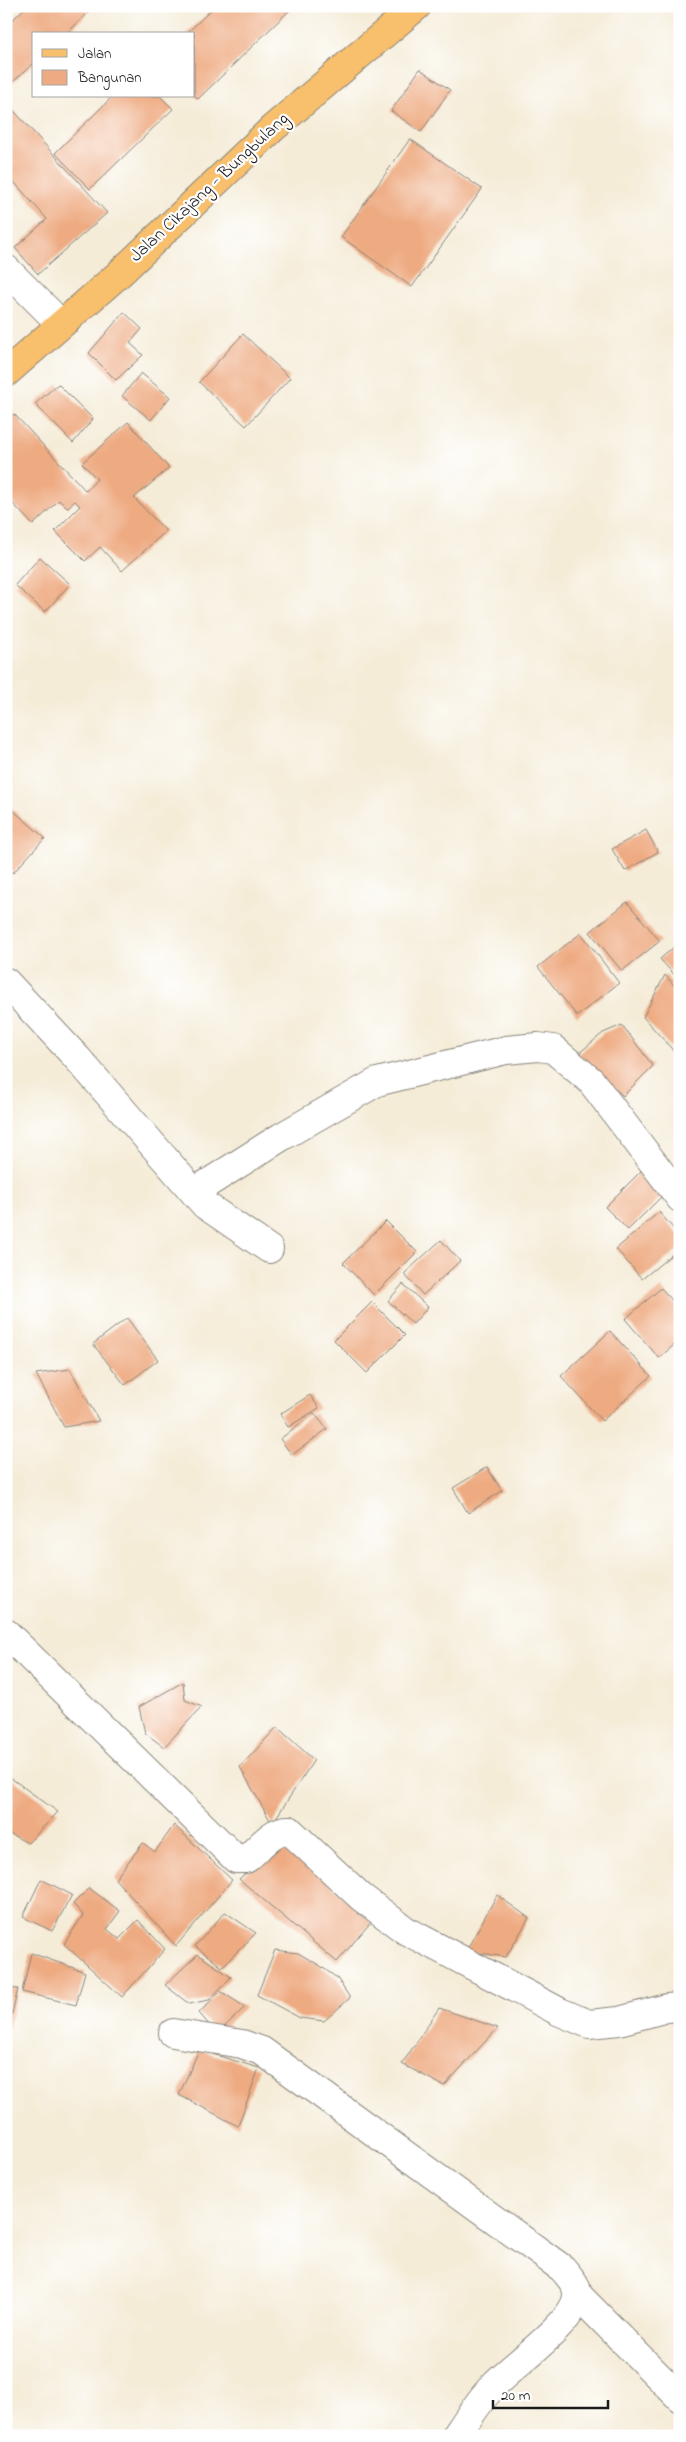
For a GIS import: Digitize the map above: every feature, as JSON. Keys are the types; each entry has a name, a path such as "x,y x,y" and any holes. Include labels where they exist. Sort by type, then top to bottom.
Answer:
{"main road":[{"name":"Jalan Cikajang - Bungbulang","path":"6,373 119,274 273,128 417,6"}],"street":[{"path":"6,268 61,324"},
{"path":"6,982 78,1059 205,1205 269,1249"},
{"path":"194,1192 281,1137 377,1082 506,1050 538,1047 554,1049 591,1081 680,1198"},
{"path":"6,1633 236,1860 246,1859 275,1832 282,1829 289,1830 380,1914 405,1930 560,2012 589,2024 619,2021 667,2008 680,2007"},
{"path":"173,2033 242,2044 262,2051 563,2269 574,2283 578,2295 680,2398"},
{"path":"456,2436 496,2383 565,2322 574,2309 578,2295"}],"building":[{"path":"27,6 84,6 89,12 68,32 32,32 32,65 6,88 6,26"},
{"path":"215,6 294,6 198,99 195,96 195,32 188,32"},
{"path":"420,69 450,90 421,132 391,111"},
{"path":"111,98 162,98 173,109 90,189 55,153"},
{"path":"6,102 107,213 38,274 15,248 47,219 6,173"},
{"path":"410,139 482,189 412,287 341,237"},
{"path":"124,312 142,329 130,343 143,355 116,380 89,353"},
{"path":"243,334 290,378 246,426 199,382"},
{"path":"141,373 170,397 151,420 122,396"},
{"path":"58,384 93,419 73,443 35,404"},
{"path":"14,414 86,491 97,479 82,463 128,422 169,468 134,498 166,531 122,571 100,547 85,561 55,531 80,506 75,501 67,508 59,500 33,525 6,496 6,420"},
{"path":"40,557 70,584 45,612 15,585"},
{"path":"6,804 45,838 13,873 6,867"},
{"path":"646,830 658,852 625,871 612,849"},
{"path":"627,902 660,941 622,971 590,932"},
{"path":"581,933 619,983 577,1016 538,967"},
{"path":"680,942 680,981 660,959"},
{"path":"665,975 680,992 680,1058 643,1017"},
{"path":"622,1025 653,1066 623,1096 578,1054 603,1033"},
{"path":"643,1169 666,1192 628,1230 605,1207"},
{"path":"659,1212 680,1236 680,1248 642,1279 616,1249"},
{"path":"386,1221 417,1252 374,1295 343,1263"},
{"path":"441,1240 460,1261 423,1295 404,1274"},
{"path":"403,1284 428,1307 413,1324 388,1301"},
{"path":"661,1288 680,1309 680,1340 659,1358 625,1319"},
{"path":"372,1302 405,1335 367,1373 334,1340"},
{"path":"127,1318 158,1360 125,1385 93,1344"},
{"path":"610,1331 651,1376 602,1421 561,1376"},
{"path":"70,1369 99,1421 64,1427 36,1374"},
{"path":"310,1395 319,1408 288,1427 280,1414"},
{"path":"314,1413 327,1429 292,1455 280,1439"},
{"path":"487,1467 502,1491 468,1513 453,1488"},
{"path":"183,1682 185,1700 202,1707 164,1747 145,1733 139,1707"},
{"path":"277,1727 314,1760 272,1824 240,1767"},
{"path":"8,1776 58,1812 28,1843 6,1832 6,1779"},
{"path":"174,1825 232,1880 176,1946 115,1879 143,1843 155,1852"},
{"path":"284,1840 371,1922 337,1962 239,1879"},
{"path":"41,1879 72,1895 52,1931 23,1917"},
{"path":"89,1888 120,1911 107,1929 119,1939 138,1920 165,1949 122,1997 64,1944 83,1915 73,1904"},
{"path":"497,1895 529,1918 506,1957 466,1951"},
{"path":"225,1912 256,1933 222,1967 195,1946"},
{"path":"275,1950 298,1953 319,1965 337,1978 350,1998 324,2021 300,2018 257,1995"},
{"path":"31,1953 85,1972 76,2005 22,1992"},
{"path":"198,1954 231,1977 209,2000 189,2004 165,1985"},
{"path":"6,1988 18,1989 8,2030 6,2030"},
{"path":"220,1991 245,2007 217,2034 199,2013"},
{"path":"439,2008 498,2028 444,2086 402,2064"},
{"path":"199,2050 259,2068 238,2126 179,2095"}]}
